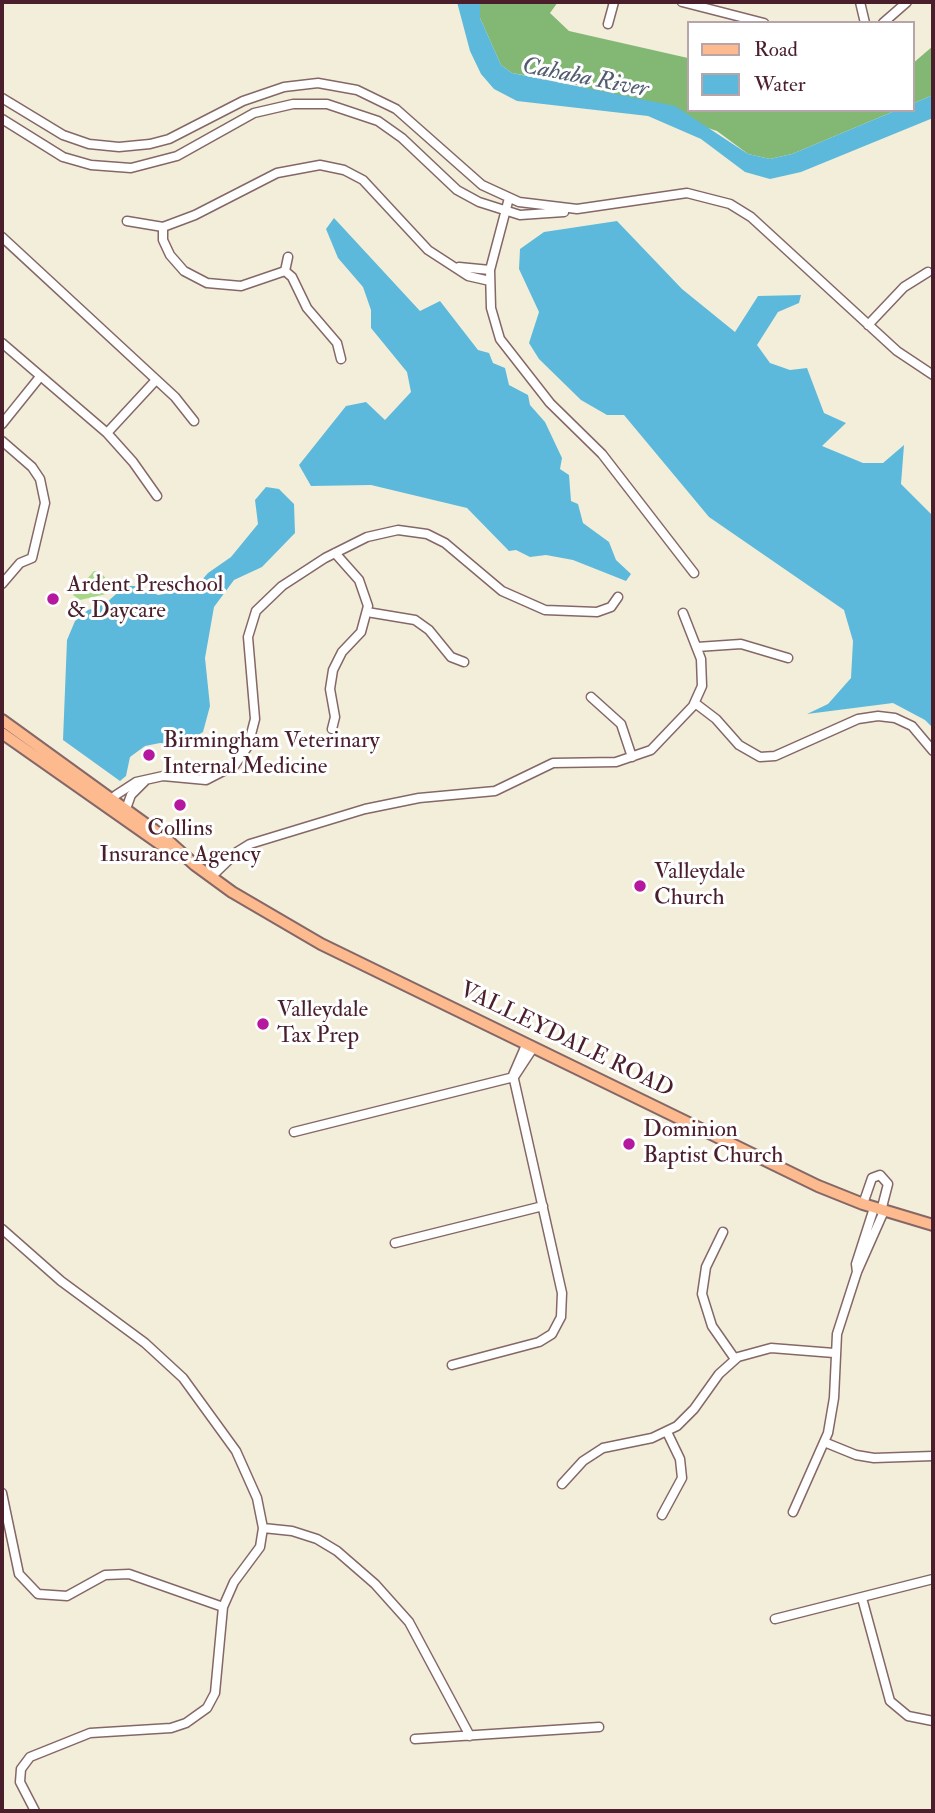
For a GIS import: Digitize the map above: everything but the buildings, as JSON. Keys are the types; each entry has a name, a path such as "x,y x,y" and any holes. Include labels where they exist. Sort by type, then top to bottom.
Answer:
{"main road":[{"name":"VALLEYDALE ROAD","path":"2,720 112,799 120,811"},
{"name":"VALLEYDALE ROAD","path":"2,733 181,850 195,865 247,902 344,956 818,1186 876,1209 933,1225"}],"street":[{"path":"608,24 614,2"},
{"path":"682,2 756,21"},
{"path":"860,2 864,21"},
{"path":"885,21 907,2"},
{"path":"2,98 47,127 77,141 96,145 136,146 169,139 275,89 302,84 336,85 366,93 396,109 482,185 509,198 536,206 574,209"},
{"path":"2,119 63,157 91,165 131,168 177,156 254,113 293,104 339,106 370,117 394,132 464,195 506,211 532,216 687,193 730,204 751,217 897,351 933,375"},
{"path":"127,221 163,227 195,215 277,173 296,167 320,165 344,170 372,186 423,246 459,267 468,276 490,281"},
{"path":"509,198 490,270 492,318 505,348 550,403 584,434 607,461 694,573"},
{"path":"163,227 163,240 170,255 184,271 207,283 241,286 285,271"},
{"path":"2,237 185,407 194,421"},
{"path":"285,271 288,257"},
{"path":"459,267 490,270"},
{"path":"285,271 292,276 307,308 337,343 341,359"},
{"path":"868,326 914,278 928,272"},
{"path":"2,343 107,433 133,462 157,496"},
{"path":"2,424 39,377"},
{"path":"107,433 156,380"},
{"path":"2,441 32,467 40,479 45,503 32,558 20,563 2,584"},
{"path":"112,799 127,785 163,776 211,779 229,770 240,760 251,738 256,715 248,646 252,620 268,596 335,553 382,532 415,531 445,544 502,591 545,610 597,612 611,607 618,597"},
{"path":"332,729 335,717 330,689 333,670 342,652 361,632 367,612 359,580 335,553"},
{"path":"367,612 415,620 429,630 451,657 464,662"},
{"path":"211,877 237,852 250,844 365,809 419,798 495,791 542,767 562,762 616,762 658,744 695,703 703,677 698,647 683,613"},
{"path":"698,647 741,644 788,658"},
{"path":"591,697 621,724 632,757"},
{"path":"695,703 716,719 739,745 760,757 775,756 858,719 878,716 909,724 933,751"},
{"path":"120,811 146,780"},
{"path":"452,1365 539,1342 556,1329 561,1317 563,1299 513,1070 529,1047"},
{"path":"294,1132 514,1077"},
{"path":"395,1243 543,1206"},
{"path":"793,1512 824,1441 834,1398 834,1353 837,1334 876,1209"},
{"path":"2,1229 61,1281 145,1343 183,1378 236,1451 257,1498 263,1528 260,1547 234,1582 223,1607 215,1693 207,1708 186,1723 171,1728 90,1733 30,1757 21,1769 20,1782 35,1811"},
{"path":"723,1232 706,1267 702,1294 712,1326 735,1359"},
{"path":"562,1484 583,1461 603,1448 667,1432 687,1416 719,1374 735,1359 772,1348 834,1353"},
{"path":"662,1515 682,1478 680,1459 667,1432"},
{"path":"824,1441 856,1455 874,1458 933,1456"},
{"path":"2,1493 19,1574 38,1594 67,1596 105,1575 129,1574 223,1607"},
{"path":"263,1528 292,1531 317,1539 337,1551 375,1584 409,1622 470,1736"},
{"path":"775,1619 933,1579"},
{"path":"862,1598 890,1701 908,1716 933,1721"},
{"path":"415,1739 599,1727"}],"green space":[{"path":"480,2 558,2 550,13 569,31 687,58 687,112 892,112 792,154 770,159 748,154 717,131 573,84 512,73 501,65 480,18"},
{"path":"933,46 933,95 914,103 914,62"},
{"path":"94,571 101,573 114,587 106,594 80,600 73,595"}],"water":[{"path":"457,2 480,2 480,18 501,65 512,73 675,106 748,154 770,159 792,154 892,112 914,112 914,103 933,95 933,118 801,172 770,179 745,172 701,139 648,116 517,101 494,89 481,74 470,51"},
{"path":"334,218 420,311 440,301 478,350 489,353 493,363 505,368 509,385 528,395 530,405 545,422 562,458 560,469 569,475 571,501 578,504 583,523 609,542 616,560 631,574 626,581 573,560 546,555 530,557 516,550 509,551 467,508 371,485 311,486 299,465 346,406 366,402 385,420 411,392 407,372 371,328 371,310 363,287 338,258 326,229"},
{"path":"617,221 682,289 735,332 758,296 801,295 799,303 778,312 757,345 770,363 790,370 807,368 824,413 846,423 822,446 863,463 883,463 904,445 901,484 933,516 933,728 925,720 893,703 807,714 828,704 851,678 853,641 844,610 709,517 624,415 607,415 581,400 539,359 529,343 539,312 519,269 520,249 544,232"},
{"path":"266,487 279,489 294,504 295,533 262,567 234,580 214,607 205,658 210,706 203,732 182,745 160,743 145,746 130,757 126,776 120,781 63,740 67,640 75,621 88,610 105,604 125,586 138,586 158,595 194,589 208,573 231,557 258,524 255,500"}],"place":[{"name":"Ardent Preschool & Daycare","path":"53,599"},
{"name":"Birmingham Veterinary Internal Medicine","path":"149,755"},
{"name":"Collins Insurance Agency","path":"180,805"},
{"name":"Valleydale Church","path":"640,886"},
{"name":"Valleydale Tax Prep","path":"263,1024"},
{"name":"Dominion Baptist Church","path":"629,1144"}],"water label":[{"name":"Cahaba River","path":"585,79"}]}
